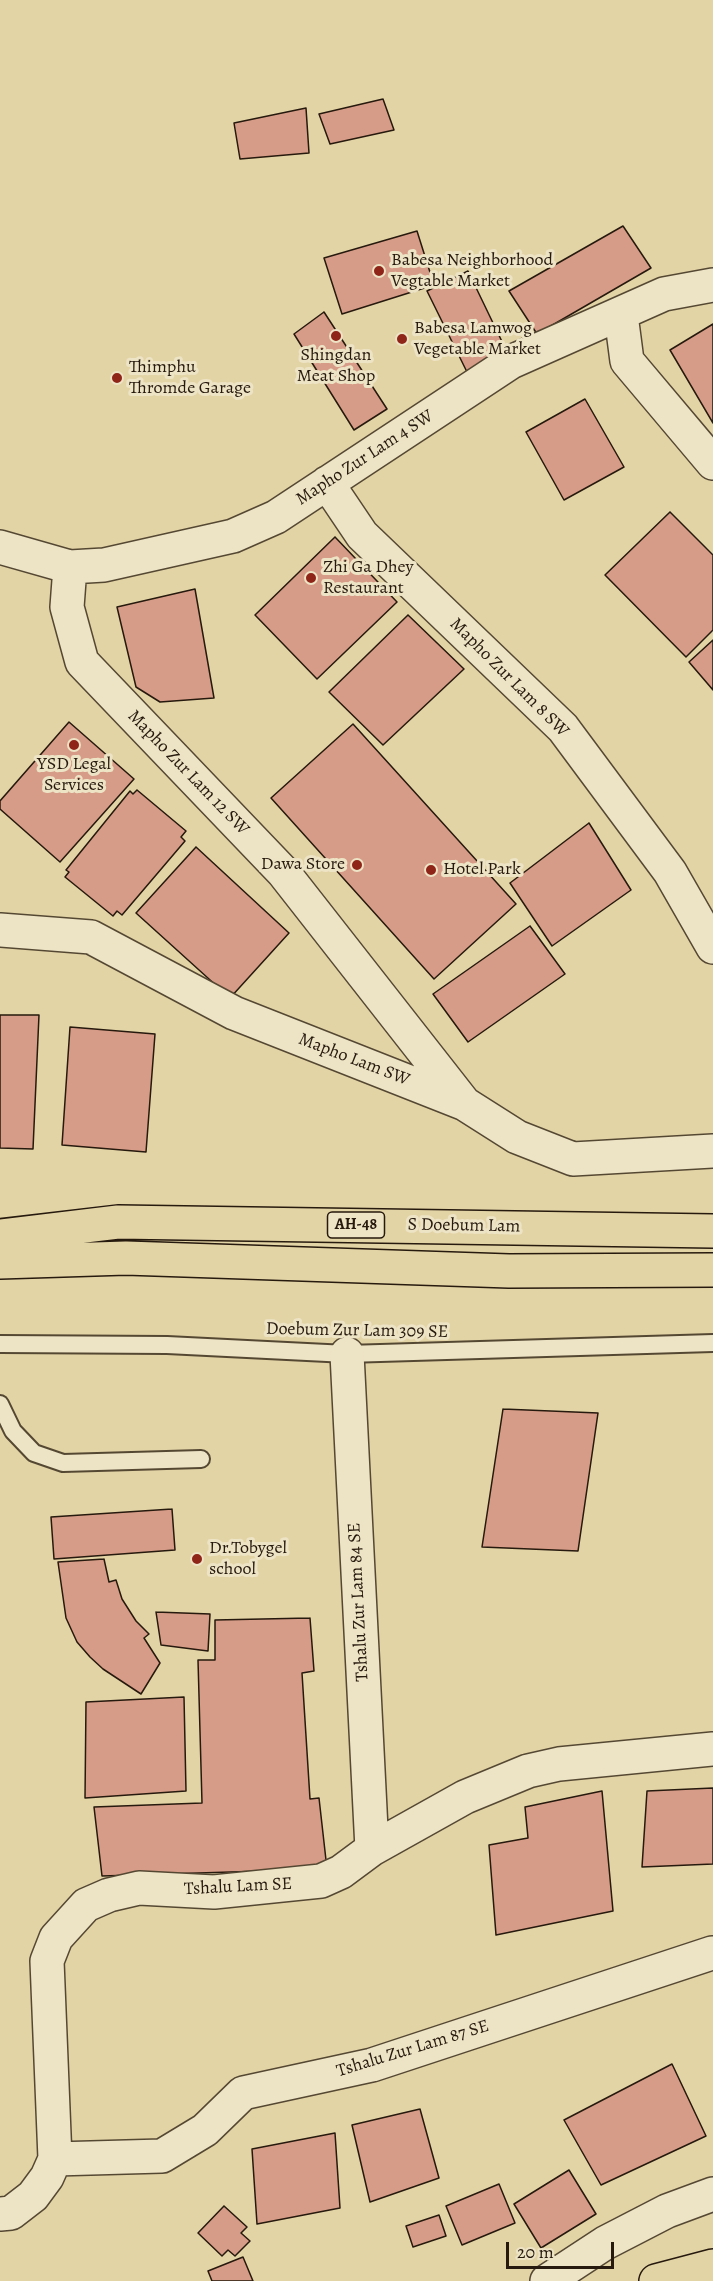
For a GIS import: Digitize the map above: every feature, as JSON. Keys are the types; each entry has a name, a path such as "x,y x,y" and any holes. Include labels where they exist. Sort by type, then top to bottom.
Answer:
{"main road":[{"name":"S Doebum Lam","path":"0,1236 118,1222 713,1231"},
{"path":"0,1262 126,1258 508,1271 713,1270"},
{"path":"656,2281 713,2266"}],"street":[{"name":"Mapho Zur Lam 4 SW","path":"0,547 70,567 104,565 233,536 276,517 511,362 664,294 713,285"},
{"path":"621,315 627,361 713,463"},
{"name":"Mapho Zur Lam 8 SW","path":"327,483 362,535 563,728 670,872 713,947"},
{"name":"Mapho Zur Lam 12 SW","path":"70,567 67,608 82,662 283,872 465,1104"},
{"name":"Mapho Lam SW","path":"0,930 91,937 234,1013 465,1104 517,1137 573,1159 713,1151"},
{"name":"Tshalu Zur Lam 84 SE","path":"347,1354 372,1849"},
{"name":"Tshalu Lam SE","path":"55,2159 47,1961 56,1938 86,1905 109,1895 139,1888 214,1892 321,1881 341,1872 372,1849 465,1797 528,1771 559,1764 713,1749"},
{"name":"Tshalu Zur Lam 87 SE","path":"55,2159 162,2156 205,2130 243,2093 372,2065 712,1953"},
{"path":"0,2214 11,2213 33,2196 47,2177 55,2159"},
{"path":"547,2281 605,2243 667,2211 713,2194"}],"lane":[{"name":"Doebum Zur Lam 309 SE","path":"0,1344 167,1345 347,1354 713,1343"},
{"path":"0,1404 13,1431 34,1452 63,1463 201,1459"}],"building":[{"path":"383,99 394,130 330,144 319,114"},
{"path":"306,108 309,153 240,159 234,123"},
{"path":"623,226 651,268 537,334 509,291"},
{"name":"Babesa Neighborhood Vegtable Market","path":"417,231 434,285 342,314 324,258"},
{"path":"468,271 507,352 467,372 427,291"},
{"path":"324,312 387,409 354,430 294,334"},
{"path":"713,324 713,423 670,350"},
{"path":"585,399 624,467 564,500 526,432"},
{"path":"670,512 713,555 713,630 686,657 605,575"},
{"path":"335,537 397,602 317,679 255,615"},
{"path":"195,589 214,698 160,702 136,687 117,607"},
{"path":"408,615 464,669 383,745 329,692"},
{"path":"713,640 713,690 689,662"},
{"path":"69,722 134,779 60,862 0,809 0,801"},
{"path":"353,724 516,904 434,979 271,798"},
{"path":"137,790 186,831 181,837 185,841 122,915 117,911 113,916 65,877 69,872 66,870 130,791 133,794"},
{"path":"589,823 631,890 552,946 510,883"},
{"path":"196,847 289,933 230,998 136,913"},
{"path":"530,926 565,974 468,1042 433,994"},
{"path":"0,1015 39,1015 33,1149 0,1148"},
{"path":"70,1027 155,1034 146,1152 62,1145"},
{"path":"503,1409 598,1413 578,1551 482,1547"},
{"path":"172,1509 175,1550 54,1559 51,1517"},
{"path":"104,1559 109,1582 116,1580 122,1599 136,1621 149,1634 144,1638 160,1663 141,1694 103,1669 90,1657 77,1642 66,1618 58,1562"},
{"path":"156,1612 210,1614 208,1651 161,1645"},
{"path":"310,1618 314,1671 302,1673 310,1799 319,1798 327,1869 102,1876 94,1807 202,1803 198,1660 215,1660 215,1620"},
{"path":"184,1697 186,1791 85,1798 86,1702"},
{"path":"713,1788 713,1864 642,1867 647,1791"},
{"path":"602,1791 613,1911 496,1935 489,1845 528,1838 525,1807"},
{"path":"672,2064 706,2136 601,2185 564,2120"},
{"path":"420,2109 439,2178 370,2202 352,2125"},
{"path":"335,2133 340,2208 257,2224 252,2149"},
{"path":"569,2170 596,2214 541,2248 514,2204"},
{"path":"499,2184 515,2223 462,2245 446,2206"},
{"path":"224,2206 247,2227 241,2233 250,2241 235,2256 228,2250 222,2256 198,2233"},
{"path":"439,2215 446,2236 413,2247 406,2226"},
{"path":"243,2257 253,2281 212,2281 208,2271"}],"place":[{"name":"Babesa Neighborhood Vegtable Market","path":"379,271"},
{"name":"Shingdan Meat Shop","path":"336,336"},
{"name":"Babesa Lamwog Vegetable Market","path":"402,339"},
{"name":"Thimphu Thromde Garage","path":"117,378"},
{"name":"Zhi Ga Dhey Restaurant","path":"311,578"},
{"name":"YSD Legal Services","path":"74,745"},
{"name":"Dawa Store","path":"357,865"},
{"name":"Hotel Park","path":"431,870"},
{"name":"Dr.Tobygel school","path":"197,1559"}]}
